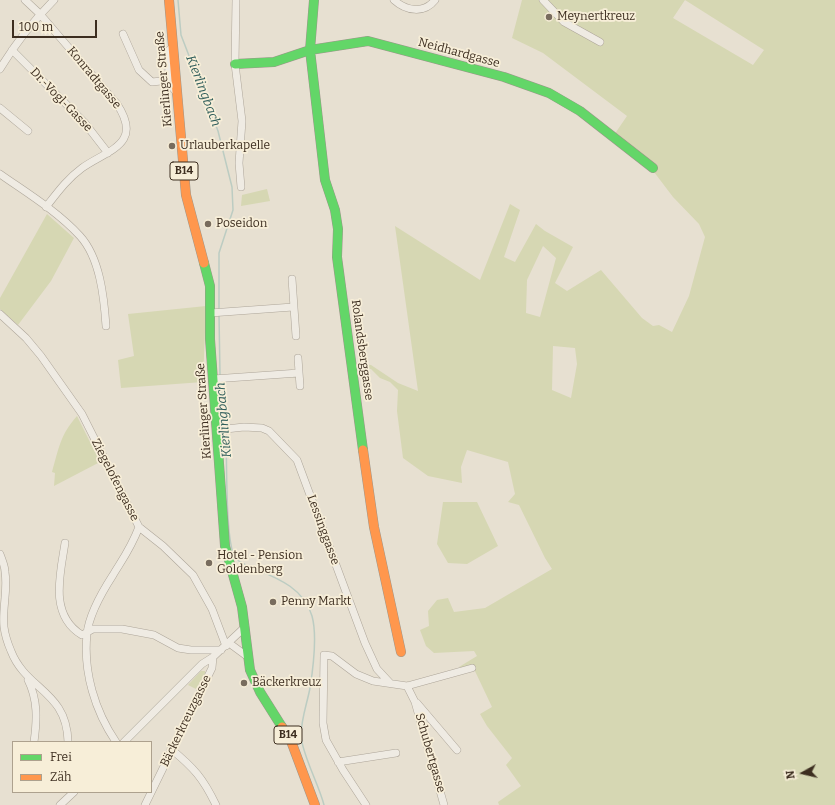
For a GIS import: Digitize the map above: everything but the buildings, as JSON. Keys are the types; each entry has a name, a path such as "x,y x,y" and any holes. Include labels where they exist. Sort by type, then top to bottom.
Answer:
{"street":[{"name":"Konradtgasse","path":"25,0 40,14 118,104 125,115 126,128 118,148 83,167 68,179 46,207"},
{"path":"0,69 12,50 40,14 54,0"},
{"name":"Kierlinger Straße","path":"169,0 186,195 210,286 215,313 217,378 222,429 223,534 227,555 241,601 250,670 260,692 295,749 315,805"},
{"path":"236,0 235,64 242,121 239,163 241,187"},
{"name":"Rolandsberggasse","path":"314,0 310,50 325,180 335,210 338,229 337,257 374,527 401,652"},
{"path":"394,0 406,8 416,10 428,7 435,0"},
{"path":"543,0 564,22 600,42"},
{"path":"123,34 133,59 144,76 152,82 156,82 169,75"},
{"name":"Neidhardgasse","path":"235,64 267,63 310,50 368,41 519,82 549,93 580,111 654,168"},
{"path":"173,47 168,51 169,75 171,86 177,92"},
{"name":"Dr.-Vogl-Gasse","path":"12,50 84,122 108,153"},
{"path":"0,108 28,131"},
{"path":"0,174 46,207 81,237 93,260 104,294 106,326"},
{"path":"292,280 296,336"},
{"path":"215,313 293,307"},
{"name":"Ziegelofengasse","path":"0,314 26,338 41,356 82,414 139,527 163,546 193,575 212,609 225,646"},
{"path":"298,358 300,386"},
{"path":"217,378 299,373"},
{"name":"Lessinggasse","path":"222,429 262,428 269,431 296,460 365,643 377,669 390,683"},
{"path":"115,741 109,731 92,692 87,671 87,634 92,615 102,595 133,544 139,527"},
{"path":"65,543 59,586 60,607 66,621 74,630 82,635 87,634 93,629 122,629 154,635 178,648 191,650 225,646 248,658"},
{"path":"0,554 3,574 4,627 12,652 26,675 36,701 37,721 34,741"},
{"path":"125,741 202,664 213,657 245,627"},
{"path":"366,805 338,762 324,733 324,655 332,656 356,674 373,681 407,686 472,668"},
{"name":"Bäckerkreuzgasse","path":"152,790 212,668 213,657"},
{"path":"26,675 50,697 61,711 67,727 68,741"},
{"name":"Schubertgasse","path":"407,686 415,702 444,805"},
{"name":"Schubertgasse","path":"415,702 457,750"},
{"path":"171,749 190,764 204,782 216,805"},
{"path":"338,762 396,753"},
{"path":"60,805 73,793"},
{"name":"Bäckerkreuzgasse","path":"145,805 151,793"}],"green space":[{"path":"522,0 685,0 835,0 835,805 499,805 498,802 521,786 506,765 512,758 487,726 480,714 492,707 474,669 459,667 477,656 474,651 434,653 426,646 420,630 429,626 428,611 437,600 448,598 454,612 485,608 552,569 519,505 508,502 515,494 508,462 467,450 461,467 462,483 428,476 403,458 397,411 398,390 390,382 380,378 371,369 355,367 355,363 371,365 398,383 418,391 395,226 480,280 510,204 520,210 504,257 515,262 536,224 573,247 555,283 567,291 601,270 642,318 653,326 659,325 672,332 689,296 705,237 699,224 673,197 654,172 614,135 627,116 543,53 512,38","holes":["685,0 764,50 753,65 673,18","543,246 556,258 540,317 526,313 527,280","553,346 575,348 577,364 571,398 552,390"]},
{"path":"267,189 270,201 241,206 242,195"},
{"path":"47,214 74,238 51,281 18,325 0,309 0,298"},
{"path":"206,306 203,382 121,388 118,360 134,356 128,314"},
{"path":"77,416 100,462 54,486 55,473 52,472 63,436"},
{"path":"443,502 477,502 498,546 467,564 448,563 437,544"},
{"path":"201,671 205,671 205,673 196,689 188,685"}],"waterway":[{"name":"Kierlingbach","path":"178,0 181,35 218,131 232,187 233,210 219,253 219,309"},
{"name":"Kierlingbach","path":"219,315 220,375"},
{"name":"Kierlingbach","path":"221,381 225,427"},
{"name":"Kierlingbach","path":"226,431 228,517 232,549 235,557 243,564 280,580 296,591 303,598 312,616 314,632 313,662 310,688 303,718 301,736 304,752 324,805"}],"traffic: fast":[{"path":"314,0 310,50 325,180 335,210 338,229 337,257 363,450"},
{"path":"235,64 274,62 310,50 368,41 504,77 549,93 580,111 653,168"},
{"path":"204,263 210,286 210,339 225,546 242,607 250,670 260,692 282,727"}],"traffic: slow":[{"path":"169,0 186,195 204,263"},
{"path":"363,450 374,527 401,652"},
{"path":"282,727 291,741 315,805"}],"place":[{"name":"Meynertkreuz","path":"549,17"},
{"name":"Urlauberkapelle","path":"172,146"},
{"name":"Poseidon","path":"208,224"},
{"name":"Hotel - Pension Goldenberg","path":"209,563"},
{"name":"Penny Markt","path":"273,602"},
{"name":"Bäckerkreuz","path":"244,683"}]}
